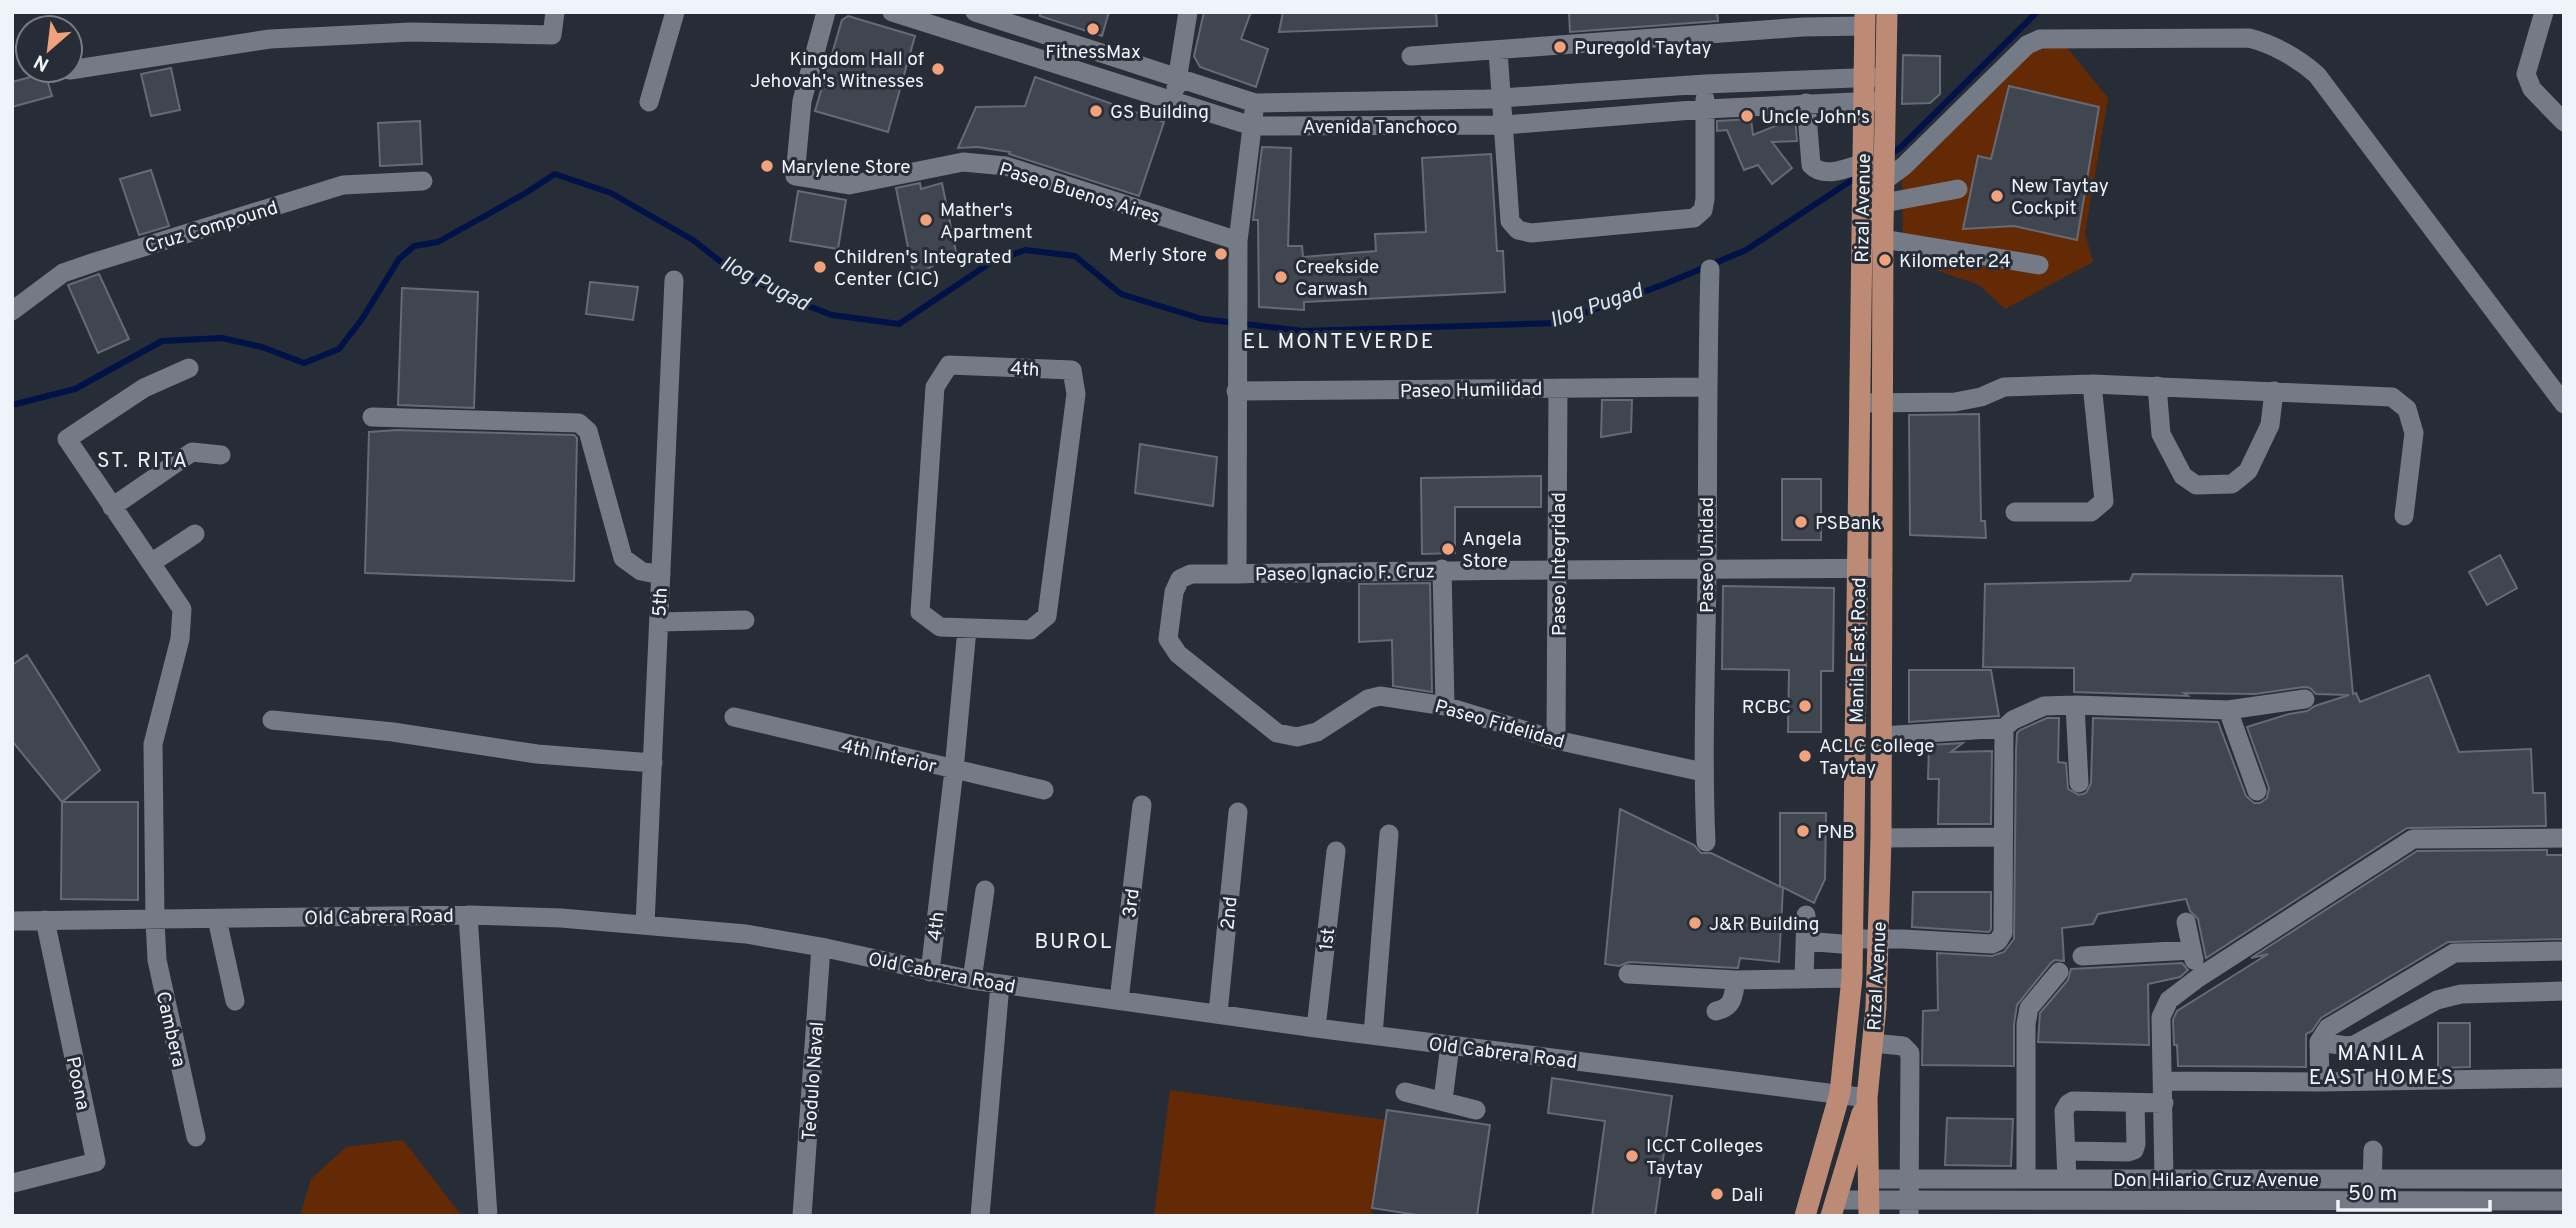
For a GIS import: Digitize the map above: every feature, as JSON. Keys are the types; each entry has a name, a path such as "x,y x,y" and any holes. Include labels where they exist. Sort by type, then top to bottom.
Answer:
{"main road":[{"name":"Rizal Avenue","path":"1882,403 1872,239 1863,194 1885,142 1887,12"},
{"name":"Rizal Avenue","path":"1860,403 1872,239 1884,203 1874,169 1864,102 1865,19"},
{"name":"Manila East Road","path":"1853,942 1860,403"},
{"name":"Manila East Road","path":"1882,403 1882,736"},
{"name":"Rizal Avenue","path":"1869,1198 1867,1098 1873,1044 1878,939 1882,736"},
{"name":"Rizal Avenue","path":"1805,1216 1840,1093 1846,1048 1853,942"},
{"path":"1833,1208 1867,1098 1860,1072 1846,1048"}],"street":[{"path":"84,68 270,39 411,32 552,35 555,12"},
{"path":"649,102 675,12"},
{"name":"Paseo Buenos Aires","path":"826,12 802,101 795,176 849,185 962,162 1006,166 1238,241"},
{"name":"Avenida Tanchoco","path":"892,12 1252,126 1505,125 1705,109 1885,101"},
{"name":"Avenida Tanchoco","path":"975,12 1255,103 1502,98 1705,83 1885,76"},
{"path":"1174,101 1188,12"},
{"path":"2544,12 2526,74 2532,89 2564,122"},
{"path":"1411,56 1498,51 1816,20 1865,19"},
{"path":"1806,103 1811,165 1815,169 1834,172 1904,166 2027,45 2040,39 2249,38 2261,41 2303,62 2316,75 2564,404"},
{"path":"1498,51 1510,221 1518,230 1531,233 1694,218 1703,210 1705,199 1705,83"},
{"name":"Paseo Ignacio F. Cruz","path":"1255,103 1238,241 1237,574 1442,569 1559,571 1883,568"},
{"name":"Cruz Compound","path":"12,311 63,273 95,261 343,185 423,181"},
{"path":"1884,203 1958,189"},
{"path":"1872,239 2039,265"},
{"name":"Paseo Unidad","path":"1706,842 1703,772 1707,570 1706,387 1710,269"},
{"name":"5th","path":"645,925 674,280"},
{"name":"4th","path":"949,365 1072,370 1076,394 1047,616 1030,630 967,629 940,627 920,612 935,387 949,365"},
{"name":"Cambera","path":"189,368 144,388 67,439 182,610 180,639 153,744 155,920 157,960 196,1137"},
{"path":"2015,512 2091,512 2104,501 2092,384"},
{"path":"1860,403 1955,402 1981,397 2004,387 2092,384 2392,397 2407,409 2414,433 2404,516"},
{"path":"2157,386 2161,434 2182,476 2196,485 2232,484 2248,471 2270,425 2274,391"},
{"name":"Paseo Humilidad","path":"1236,391 1706,387"},
{"name":"Paseo Integridad","path":"1556,740 1558,388"},
{"path":"372,417 579,423 587,430 623,558 641,571 661,575"},
{"path":"112,507 192,452 222,455"},
{"path":"151,563 195,534"},
{"path":"1442,569 1445,706"},
{"name":"Paseo Fidelidad","path":"1237,574 1191,574 1180,579 1174,592 1168,639 1178,654 1277,733 1297,737 1317,732 1368,699 1380,696 1445,706 1556,740 1703,772"},
{"path":"659,622 745,620"},
{"name":"4th","path":"930,972 954,770 967,629"},
{"path":"1882,736 2004,728 2013,720 2044,706 2228,710 2305,699"},
{"path":"2075,705 2079,783"},
{"path":"2228,710 2257,791"},
{"name":"4th Interior","path":"734,718 1044,790"},
{"path":"272,720 393,732 537,754 653,763"},
{"path":"1805,941 1853,942 1878,939 1992,944 1998,941 2003,933 2004,728"},
{"name":"3rd","path":"1119,1000 1142,805"},
{"name":"2nd","path":"1218,1013 1238,812"},
{"path":"1373,1035 1389,834"},
{"path":"1881,838 2002,837"},
{"path":"2164,1179 2161,1017 2164,1006 2198,978 2413,839 2564,838"},
{"name":"1st","path":"1316,1028 1336,850"},
{"path":"972,980 985,890"},
{"path":"468,915 488,1216"},
{"name":"Old Cabrera Road","path":"12,921 468,915 561,918 746,934 821,947 972,980 1316,1028 1867,1098"},
{"path":"1804,978 1806,915"},
{"path":"217,919 235,1001"},
{"name":"Poona","path":"13,1183 96,1162 45,920"},
{"path":"2186,922 2198,978"},
{"name":"Teodulo Naval","path":"802,1216 821,947"},
{"path":"2082,956 2192,950"},
{"path":"2320,1082 2319,1042 2328,1028 2454,953 2564,951"},
{"path":"2026,1179 2026,1024 2029,1008 2059,972"},
{"path":"1628,974 1736,980 1852,978"},
{"path":"1716,1011 1726,1009 1732,1003 1736,980"},
{"path":"980,1216 1000,984"},
{"path":"2319,1042 2354,1045 2437,1000 2461,994 2564,991"},
{"path":"1873,1044 1903,1046 1910,1053 1909,1208"},
{"path":"1443,1100 1450,1045"},
{"path":"2164,1081 2320,1082 2564,1078"},
{"path":"1405,1092 1476,1110"},
{"path":"2067,1179 2064,1111 2068,1104 2073,1101 2164,1103"},
{"path":"2067,1151 2134,1150 2135,1103"},
{"path":"2372,1201 2373,1150"},
{"name":"Don Hilario Cruz Avenue","path":"1833,1208 1869,1198 1909,1179 2564,1179"},
{"name":"Don Hilario Cruz Avenue","path":"1869,1198 1909,1208 2290,1209 2372,1201 2526,1209 2564,1201"}],"shaded area":[{"name":"New Taytay Cockpit","path":"2034,35 2064,44 2108,98 2085,233 2093,262 2005,309 1979,285 1903,259 1902,159"},
{"path":"1170,1090 1385,1120 1371,1216 1154,1216"},
{"path":"403,1140 462,1216 300,1216 311,1179 346,1147"}],"building":[{"name":"FitnessMax","path":"1040,12 1109,12 1102,36 1040,16"},
{"path":"1204,12 1251,12 1241,39 1268,49 1256,87 1200,67 1194,56"},
{"path":"1283,12 1436,12 1437,26 1279,32"},
{"path":"1569,12 1717,12 1718,21 1570,32"},
{"path":"848,16 915,36 888,132 815,111 842,20"},
{"path":"1903,55 1940,56 1940,94 1930,103 1902,104"},
{"path":"171,68 180,110 151,116 141,74"},
{"path":"1035,77 1164,122 1139,196 1009,154 1010,152 978,147 958,148 976,107 1025,106"},
{"path":"12,82 48,84 52,96 12,107"},
{"path":"2009,86 2099,107 2077,240 2014,226 1963,229 1978,156 1991,159"},
{"path":"1795,117 1797,141 1772,142 1792,168 1772,184 1758,165 1744,170 1727,130 1717,131 1717,121 1751,119 1753,135 1785,122 1785,118"},
{"path":"420,121 422,164 380,166 378,123"},
{"path":"1262,147 1291,148 1288,246 1302,246 1303,257 1376,251 1375,234 1426,232 1422,158 1491,154 1497,251 1503,251 1505,292 1304,302 1304,310 1259,307 1258,220 1253,220"},
{"path":"151,170 169,226 139,235 120,179"},
{"name":"Mather's Apartment","path":"920,183 921,189 942,183 956,252 914,277 896,188"},
{"path":"798,191 846,200 838,249 790,241"},
{"path":"99,274 129,339 98,353 68,285"},
{"path":"590,282 638,287 633,320 586,314"},
{"path":"402,288 478,292 474,408 398,405"},
{"path":"1602,400 1632,400 1631,432 1601,437"},
{"path":"1979,414 1981,521 1985,521 1986,538 1910,535 1909,415"},
{"path":"397,430 574,435 577,438 574,581 365,573 369,432"},
{"path":"1140,444 1217,457 1213,506 1135,493"},
{"path":"1541,476 1541,507 1455,507 1455,553 1422,554 1421,478"},
{"name":"PSBank","path":"1782,479 1821,479 1821,540 1782,540"},
{"path":"2500,555 2517,588 2487,605 2469,572"},
{"path":"2133,574 2342,576 2353,694 2356,693 2360,702 2429,675 2459,752 2531,749 2533,793 2545,793 2546,826 2407,828 2206,958 2198,919 2190,911 2186,899 2098,914 2093,924 2062,928 2064,961 2055,960 2050,964 2017,1005 2014,1066 1922,1065 1923,1011 1938,1010 1937,953 1992,956 2004,952 2014,939 2016,751 2017,733 2020,730 2047,718 2059,718 2058,762 2066,763 2068,789 2079,795 2086,793 2091,783 2093,718 2218,722 2246,796 2254,803 2260,803 2267,798 2269,788 2247,727 2307,711 2349,695 2316,694 2310,688 2304,687 2255,694 2184,693 2188,696 2074,692 2074,668 1983,667 1985,584 2130,581"},
{"path":"1430,583 1432,692 1393,686 1392,640 1359,642 1359,584"},
{"path":"1723,586 1834,588 1833,671 1821,671 1821,732 1788,732 1789,670 1722,669"},
{"path":"27,655 100,770 62,802 12,741 12,665"},
{"path":"1909,670 1991,670 1999,716 1909,722"},
{"path":"1963,743 1951,752 1992,751 1991,824 1938,824 1939,779 1928,779 1929,745"},
{"path":"62,802 138,802 138,900 61,899"},
{"name":"J&R Building","path":"1620,809 1694,845 1701,853 1711,853 1783,888 1779,962 1740,958 1738,968 1629,962 1619,966 1605,964"},
{"path":"1780,813 1826,813 1825,879 1814,903 1780,886"},
{"path":"2547,850 2547,855 2564,855 2564,939 2448,942 2321,1018 2312,1031 2306,1034 2306,1067 2178,1066 2173,1020 2177,1011 2268,954 2251,958 2417,851"},
{"path":"1913,892 1991,892 1991,929 1989,932 1912,927"},
{"path":"2182,963 2188,970 2180,977 2148,984 2149,1045 2038,1042 2040,1013 2068,980 2071,969"},
{"path":"2438,1023 2470,1023 2470,1067 2438,1068"},
{"name":"ICCT Colleges Taytay","path":"1552,1078 1672,1096 1655,1216 1592,1216 1605,1121 1548,1113"},
{"path":"1387,1110 1490,1125 1477,1216 1424,1216 1372,1208"},
{"path":"1947,1118 2013,1119 2011,1166 1945,1165"}],"waterway":[{"name":"Ilog Pugad","path":"1890,155 2037,12"},
{"name":"Ilog Pugad","path":"12,405 75,389 162,341 222,338 262,347 304,363 339,349 362,319 399,259 414,246 438,242 555,174 611,193 693,240 721,262 787,298 832,315 899,324 990,263 1025,250 1075,256 1121,294 1202,319 1303,331 1557,323 1665,284 1746,250 1858,176"}],"place":[{"name":"FitnessMax","path":"1093,29"},
{"name":"Puregold Taytay","path":"1560,47"},
{"name":"Kingdom Hall of Jehovah's Witnesses","path":"938,69"},
{"name":"GS Building","path":"1096,111"},
{"name":"Uncle John's","path":"1747,116"},
{"name":"Marylene Store","path":"767,166"},
{"name":"New Taytay Cockpit","path":"1997,196"},
{"name":"Mather's Apartment","path":"926,220"},
{"name":"Merly Store","path":"1221,254"},
{"name":"Kilometer 24","path":"1885,260"},
{"name":"Children's Integrated Center (CIC)","path":"820,267"},
{"name":"Creekside Carwash","path":"1281,277"},
{"name":"PSBank","path":"1801,522"},
{"name":"Angela Store","path":"1448,549"},
{"name":"RCBC","path":"1805,706"},
{"name":"ACLC College Taytay","path":"1805,756"},
{"name":"PNB","path":"1803,831"},
{"name":"J&R Building","path":"1695,923"},
{"name":"ICCT Colleges Taytay","path":"1632,1156"},
{"name":"Dali","path":"1717,1194"}],"district":[{"name":"EL MONTEVERDE","path":"1339,341"},
{"name":"ST. RITA","path":"143,460"},
{"name":"BUROL","path":"1074,941"},
{"name":"MANILA EAST HOMES","path":"2382,1065"}]}
